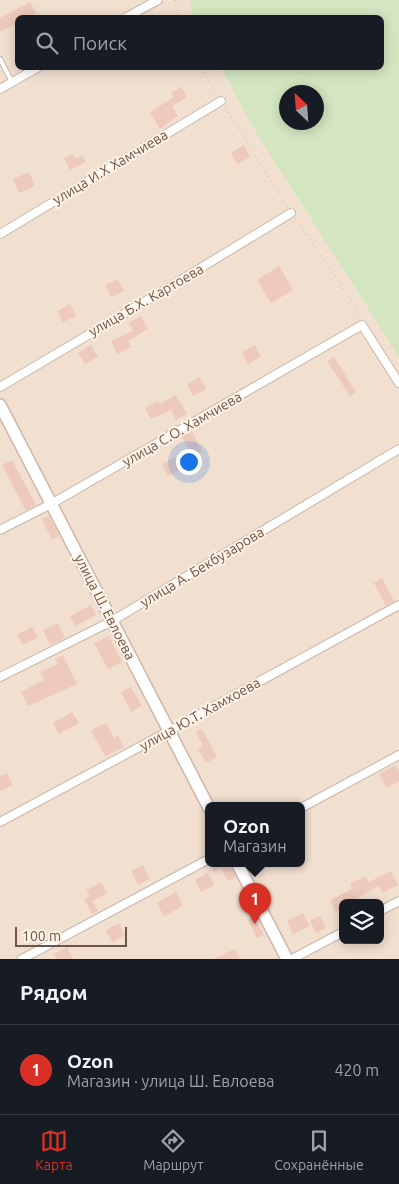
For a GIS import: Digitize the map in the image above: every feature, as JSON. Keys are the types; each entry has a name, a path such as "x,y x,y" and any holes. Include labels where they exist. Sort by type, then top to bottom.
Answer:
{"street":[{"path":"130,15 158,0"},
{"path":"0,89 33,70"},
{"name":"улица И.Х Хамчиева","path":"0,234 221,101"},
{"name":"улица Б.Х. Картоева","path":"0,386 292,213"},
{"path":"362,325 399,383"},
{"name":"улица С.О. Хамчиева","path":"0,530 51,504 362,325"},
{"name":"улица Ш. Евлоева","path":"0,405 206,802"},
{"name":"улица А. Бекбузарова","path":"0,677 112,621 399,449"},
{"name":"улица Ю.Т. Хамхоева","path":"0,822 399,605"},
{"path":"305,806 399,755"},
{"path":"22,959 205,860"},
{"path":"239,867 287,959"},
{"path":"384,909 399,901"},
{"path":"292,959 339,934"}],"lane":[{"path":"0,59 12,82"}],"path":[{"path":"175,0 178,15"},
{"path":"202,70 292,213 354,304 362,325"}],"shaded area":[{"path":"0,0 191,0 190,9 194,15 15,15 15,70 222,70 252,126 399,357 399,959 0,959"}],"green space":[{"path":"191,0 399,0 399,357 252,126 222,70 384,70 384,15 194,15 190,9"}],"building":[{"path":"30,2 36,13 32,15 15,15 15,24 0,32 0,18"},
{"path":"181,87 187,97 172,106 178,116 160,129 150,112 174,97 171,93"},
{"path":"244,145 250,157 237,164 231,153"},
{"path":"73,154 76,159 82,156 86,162 70,170 64,158"},
{"path":"29,172 35,186 19,193 13,179"},
{"path":"279,266 293,290 271,303 257,280"},
{"path":"118,279 124,291 111,297 105,285"},
{"path":"70,304 76,316 63,322 57,311"},
{"path":"141,316 148,329 128,341 131,347 117,354 111,341 133,331 129,323"},
{"path":"91,345 98,357 85,364 78,353"},
{"path":"255,345 261,357 248,364 242,352"},
{"path":"334,357 356,392 350,396 327,361"},
{"path":"200,377 206,389 193,396 187,384"},
{"path":"176,395 187,414 176,420 171,410 151,419 145,408 158,401 160,404"},
{"path":"192,431 202,451 192,456 181,436"},
{"path":"175,457 181,469 168,476 162,464"},
{"path":"12,460 36,505 26,511 2,465"},
{"path":"49,516 59,536 52,540 42,519"},
{"path":"382,578 394,601 386,606 374,583"},
{"path":"91,605 96,615 75,626 70,616"},
{"path":"58,623 65,638 50,645 43,630"},
{"path":"32,627 38,637 23,645 17,635"},
{"path":"109,636 122,662 108,669 94,643"},
{"path":"63,655 77,684 28,706 21,692 44,680 40,672 58,664 55,659"},
{"path":"131,687 142,706 131,712 121,692"},
{"path":"72,712 79,723 59,734 53,723"},
{"path":"106,723 114,738 118,735 124,747 105,756 91,730"},
{"path":"202,729 217,757 206,763 198,749 203,746 196,732"},
{"path":"396,765 399,771 399,781 387,788 379,774"},
{"path":"7,773 13,785 0,791 0,776"},
{"path":"143,865 150,879 138,885 131,871"},
{"path":"211,867 232,867 236,877 228,881 221,868 214,872"},
{"path":"391,871 398,885 382,893 379,886 355,899 339,899 339,910 336,912 330,900 352,889 350,884 365,876 369,882"},
{"path":"208,873 214,885 201,892 195,880"},
{"path":"101,882 107,893 93,901 98,911 92,914 84,899 90,896 86,890"},
{"path":"176,892 183,905 164,917 157,903"},
{"path":"303,913 310,926 293,934 287,921"},
{"path":"320,916 326,928 316,933 310,921"},
{"path":"254,917 264,935 257,938 248,920"},
{"path":"119,923 125,935 112,942 106,930"},
{"path":"67,947 73,959 57,959 54,954"},
{"path":"235,949 240,959 214,959"}],"place":[{"name":"Ozon","path":"255,924"}]}
